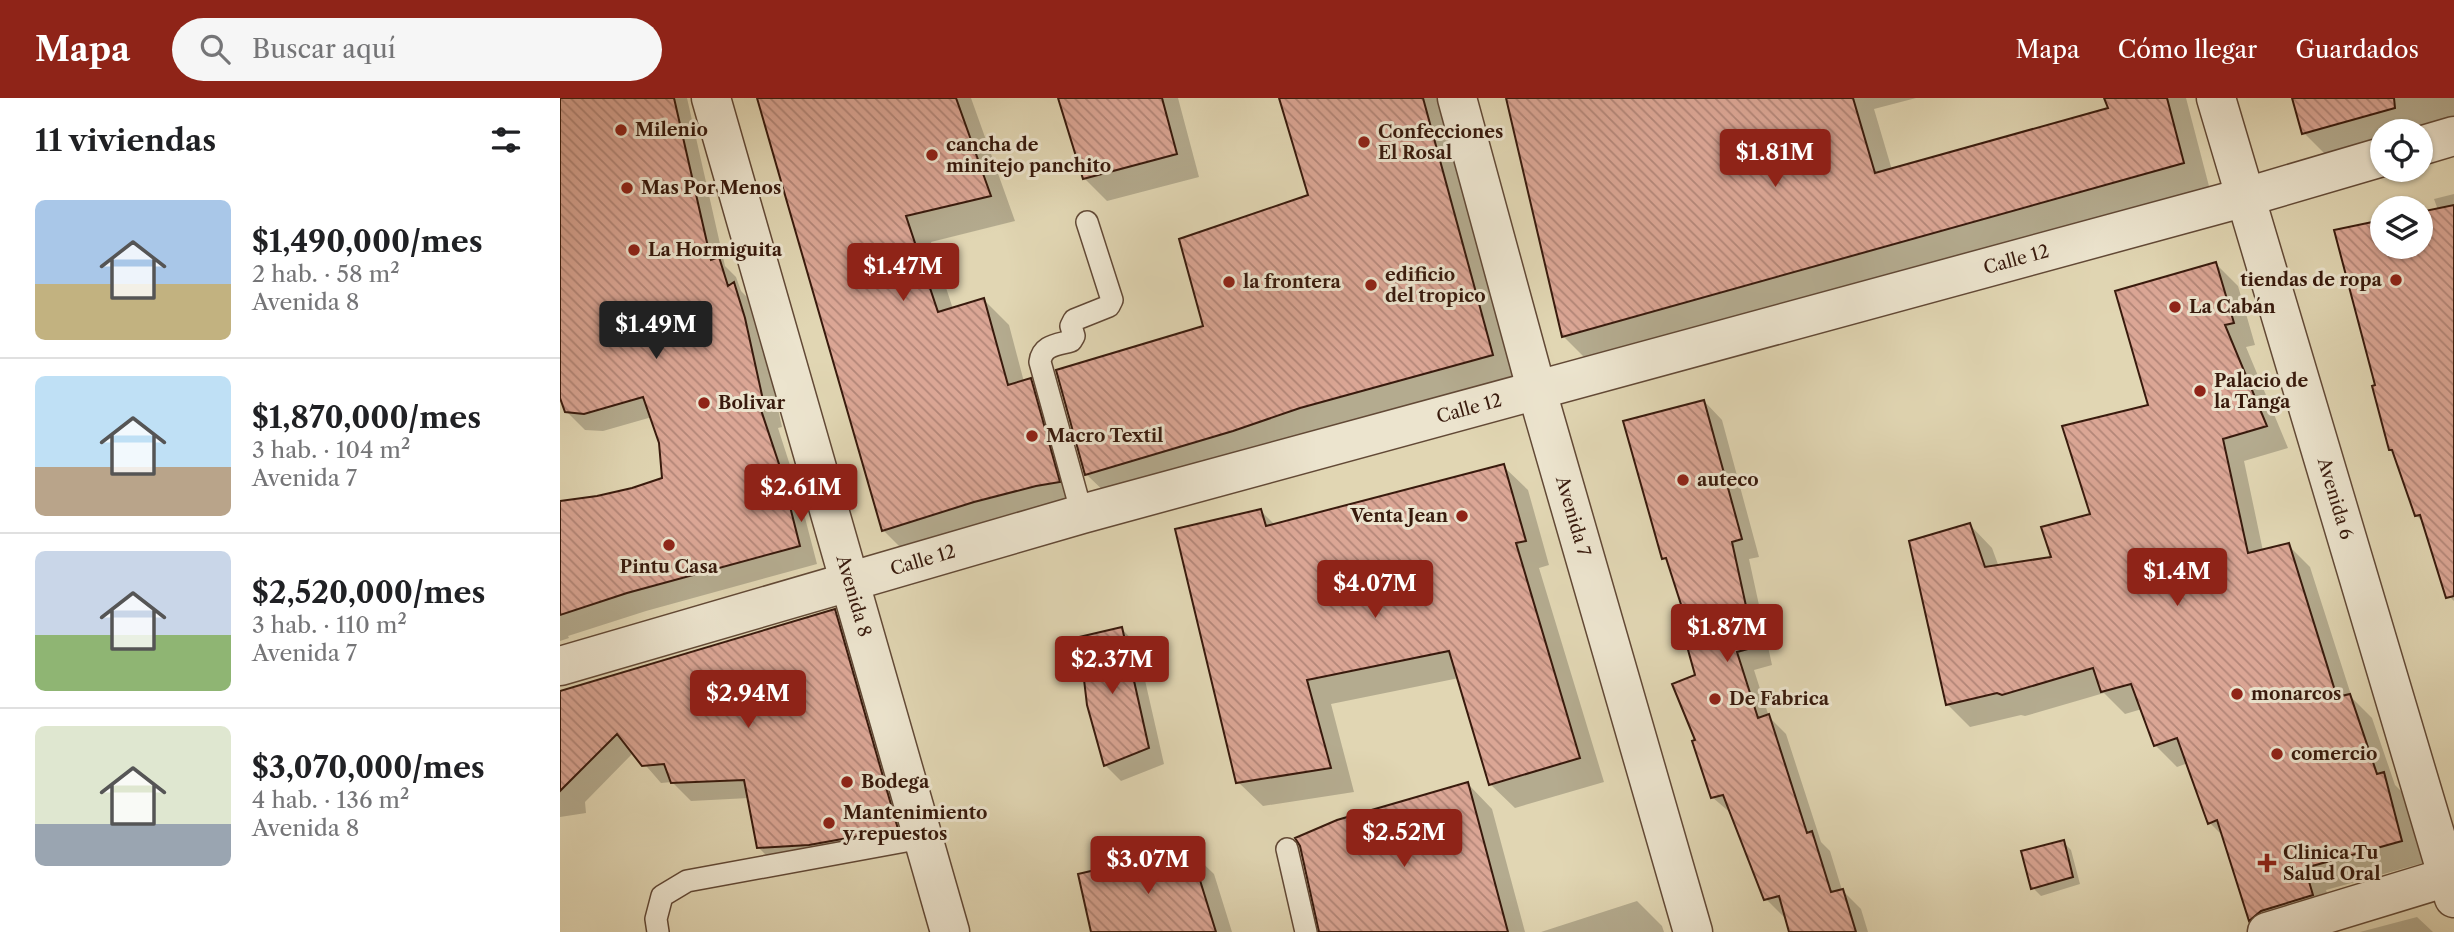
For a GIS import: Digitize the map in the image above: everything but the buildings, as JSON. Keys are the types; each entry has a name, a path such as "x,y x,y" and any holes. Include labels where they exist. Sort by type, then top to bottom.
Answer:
{"street":[{"name":"Avenida 8","path":"711,98 950,932"},
{"name":"Avenida 7","path":"1457,98 1536,388 1693,932"},
{"name":"Avenida 6","path":"2216,98 2452,884"},
{"path":"2433,142 2454,136"},
{"name":"Calle 12","path":"560,666 1082,514 1536,388 2246,197 2370,161"},
{"path":"2267,932 2452,884"}],"lane":[{"path":"1082,514 1040,362 1041,353 1046,348 1071,341 1074,336 1074,320 1109,306 1112,300 1087,222"},
{"path":"658,932 656,919 662,896 687,881 922,838"},
{"path":"1287,849 1306,932"}],"place":[{"name":"Milenio","path":"621,130"},
{"name":"Confecciones El Rosal","path":"1364,142"},
{"name":"cancha de minitejo panchito","path":"932,155"},
{"name":"Mas Por Menos","path":"627,188"},
{"name":"La Hormiguita","path":"634,250"},
{"name":"tiendas de ropa","path":"2396,280"},
{"name":"la frontera","path":"1229,282"},
{"name":"edificio del tropico","path":"1371,285"},
{"name":"La Cabán","path":"2175,307"},
{"name":"Palacio de la Tanga","path":"2200,391"},
{"name":"Bolivar","path":"704,403"},
{"name":"Macro Textil","path":"1032,436"},
{"name":"auteco","path":"1683,480"},
{"name":"Venta Jean","path":"1462,516"},
{"name":"Pintu Casa","path":"669,545"},
{"name":"monarcos","path":"2237,694"},
{"name":"De Fabrica","path":"1715,699"},
{"name":"comercio","path":"2277,754"},
{"name":"Bodega","path":"847,782"},
{"name":"Mantenimiento y repuestos","path":"829,823"},
{"name":"Clinica Tu Salud Oral","path":"2267,863"}]}
